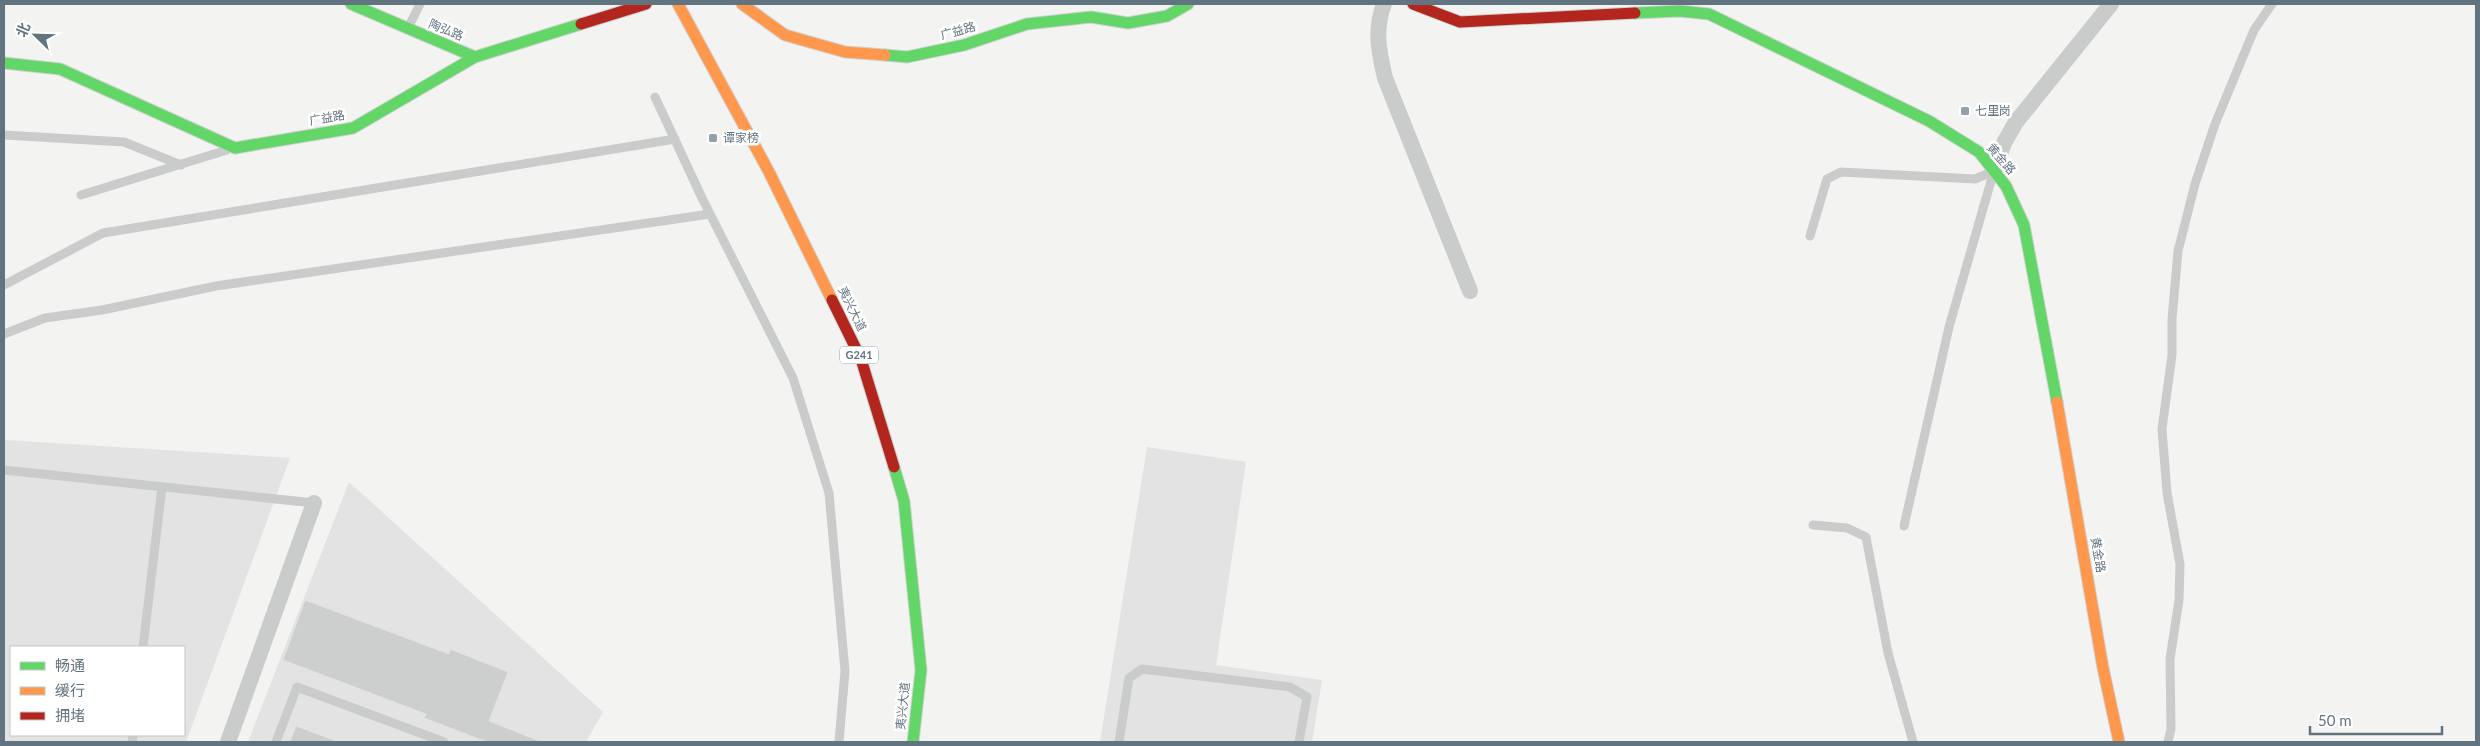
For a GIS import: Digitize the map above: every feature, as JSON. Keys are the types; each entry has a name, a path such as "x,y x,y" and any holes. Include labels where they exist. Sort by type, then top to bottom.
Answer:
{"main road":[{"name":"陶弘路","path":"351,4 475,57"},
{"name":"广益路","path":"235,148 353,128 475,57 646,4"},
{"name":"夷兴大道","path":"678,4 769,172 861,359 904,501 921,670 913,742"},
{"name":"广益路","path":"742,4 785,35 845,52 907,57 964,45 1027,24 1091,16 1128,23 1167,16 1188,4"},
{"name":"黄金路","path":"1413,4 1460,22 1680,11 1709,14 1928,121 1978,152 2006,186 2024,225 2042,313 2103,668 2118,742"},
{"path":"4,63 60,69 235,148"}],"street":[{"path":"1384,4 1378,18 1377,44 1385,78 1470,291"},
{"path":"1994,171 2004,143 2016,122 2111,4"},
{"path":"228,742 314,503"}],"lane":[{"path":"408,28 420,4"},
{"path":"2168,742 2171,729 2170,659 2179,600 2180,564 2167,493 2162,429 2172,355 2172,319 2178,251 2195,184 2215,124 2254,30 2272,4"},
{"path":"655,97 710,214 792,378 829,492 846,672 839,742"},
{"path":"4,134 124,142 181,165"},
{"path":"4,285 104,233 675,139"},
{"path":"80,195 235,148"},
{"path":"1810,236 1828,179 1841,172 1975,179 1994,171"},
{"path":"1904,526 1950,327 1994,171"},
{"path":"4,334 45,318 102,310 216,286 710,214"},
{"path":"4,470 314,503"},
{"path":"143,646 162,487"},
{"path":"1813,524 1847,528 1866,537 1888,653 1912,742"},
{"path":"1119,742 1130,678 1142,669 1290,687 1306,696 1299,742"},
{"path":"276,742 297,687 444,742"}],"shaded area":[{"path":"4,440 290,458 186,742 4,742"},
{"path":"1147,447 1246,462 1216,665 1322,680 1312,742 1100,742"},
{"path":"349,482 603,712 587,740 589,742 248,742"}],"building":[{"path":"305,600 449,654 450,649 508,672 489,721 542,742 487,742 424,718 426,714 283,660"},
{"path":"296,726 336,741 336,742 290,742"}],"traffic: fast":[{"path":"351,4 475,57"},
{"path":"885,55 907,57 964,45 1027,24 1091,17 1128,23 1167,16 1188,4"},
{"path":"1635,13 1680,11 1709,14 1929,121 1979,152 2006,186 2024,225 2057,402"},
{"path":"4,63 60,69 235,148 353,128 475,57 581,24"},
{"path":"894,467 904,501 921,670 913,742"}],"traffic: slow":[{"path":"678,4 769,172 832,300"},
{"path":"742,4 785,35 845,52 885,55"},
{"path":"2057,402 2103,668 2119,742"}],"traffic: jam":[{"path":"581,24 646,4"},
{"path":"1413,4 1460,22 1635,13"},
{"path":"832,300 861,359 894,467"}],"place":[{"name":"七里岗","path":"1965,111"},
{"name":"谭家榜","path":"713,138"}]}
